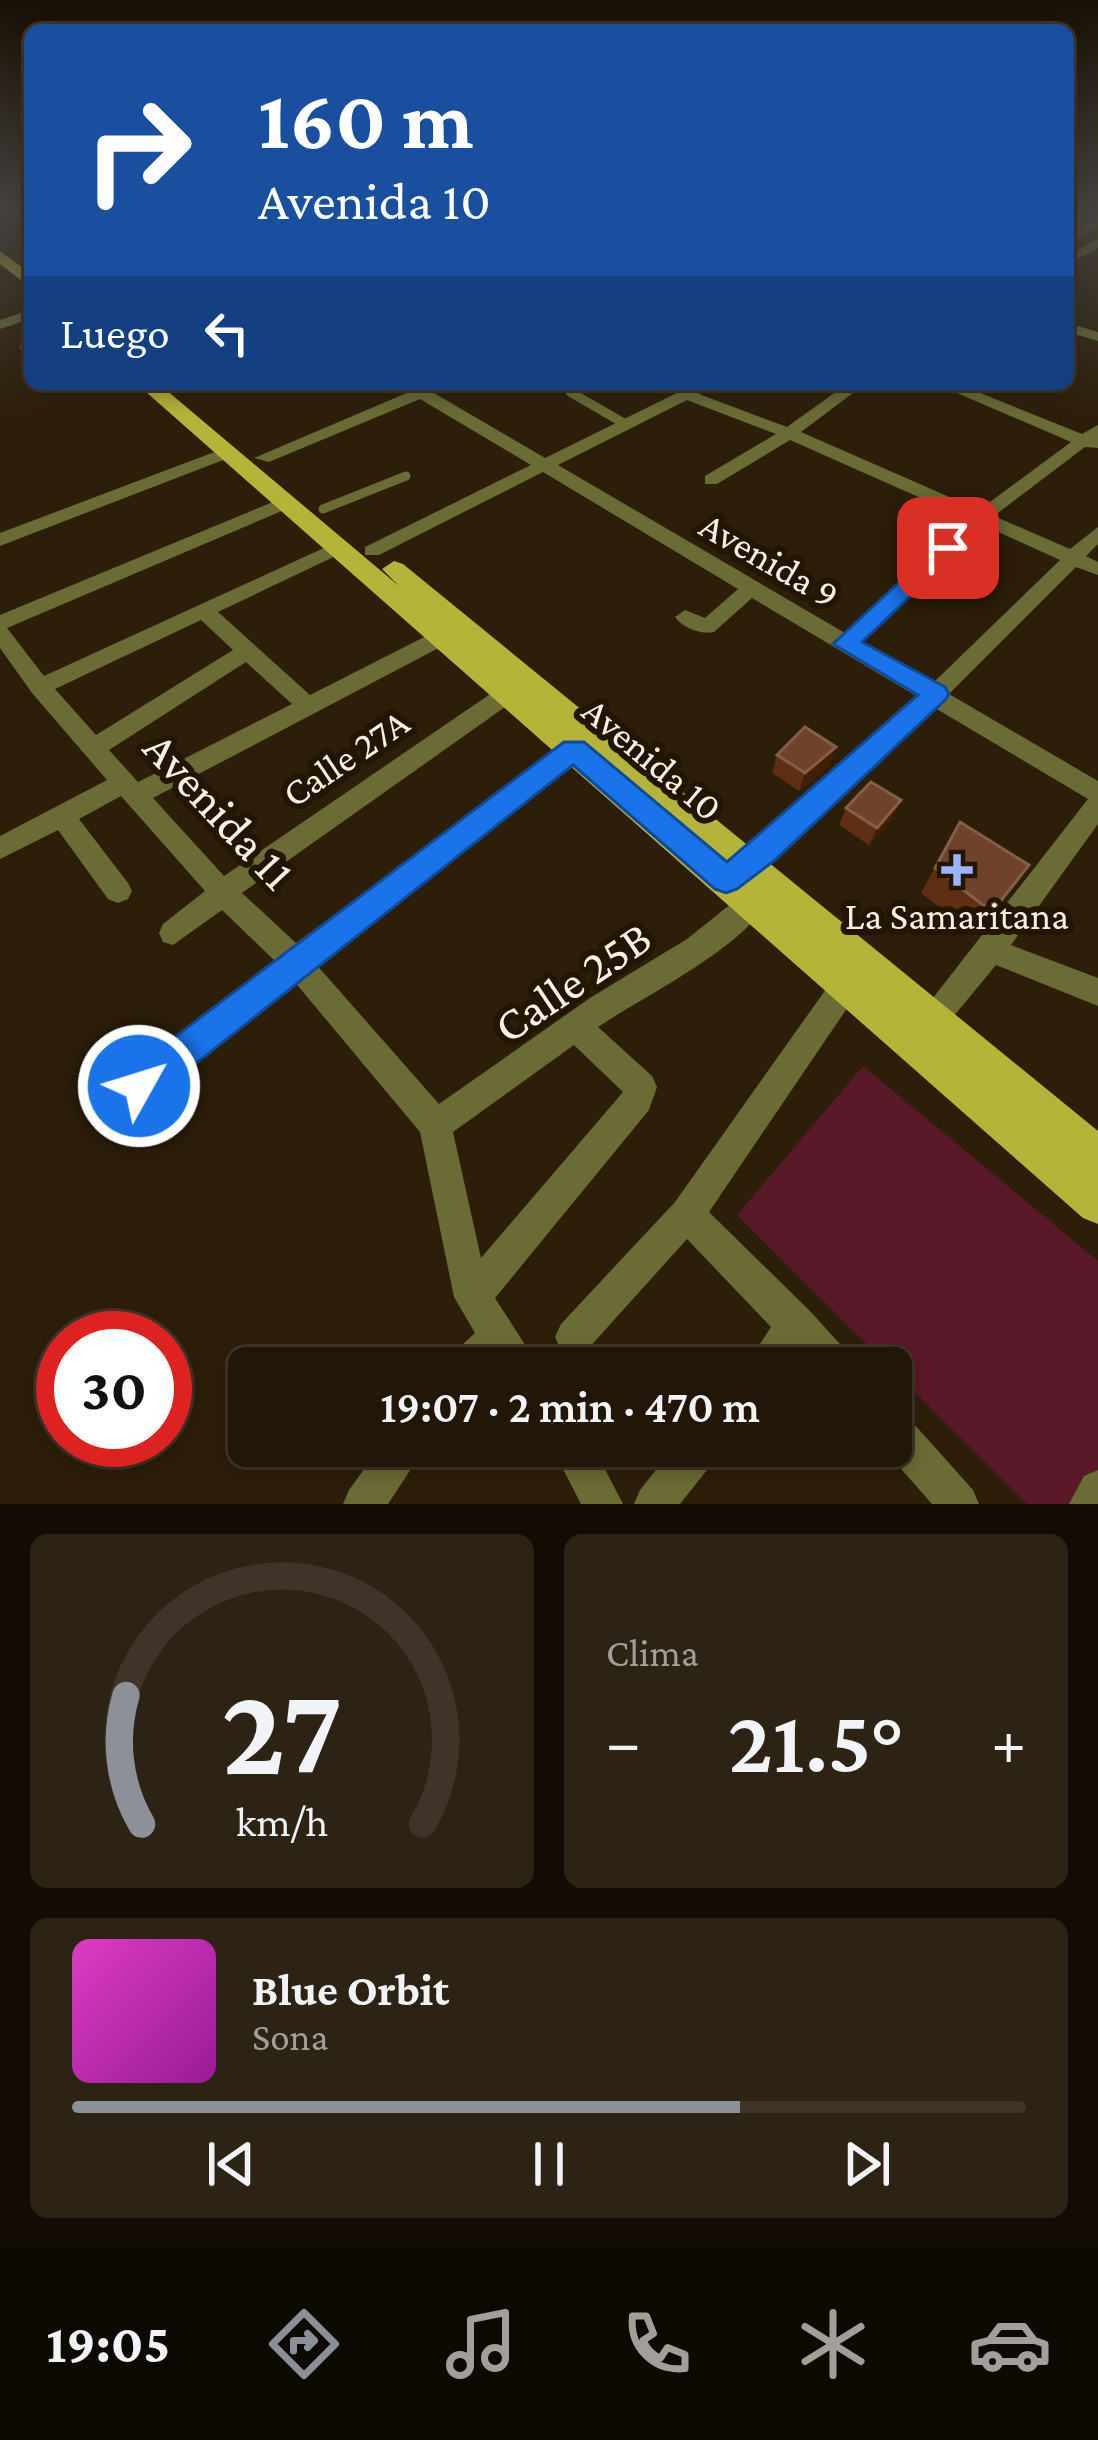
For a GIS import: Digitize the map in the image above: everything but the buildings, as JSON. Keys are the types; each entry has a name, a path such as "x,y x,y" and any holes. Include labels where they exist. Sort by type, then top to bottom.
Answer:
{"main road":[{"name":"Avenida 10","path":"154,390 574,749 922,1031 1098,1158"},
{"name":"Avenida 10","path":"183,390 372,551 742,882 846,985 922,1031 1098,1203"}],"street":[{"path":"263,458 417,390"},
{"name":"Avenida 9","path":"428,390 540,466 1098,793"},
{"path":"372,551 696,390"},
{"path":"711,480 849,390"},
{"path":"960,390 1093,439"},
{"path":"687,395 789,433 1098,569"},
{"path":"846,644 982,517 1093,439"},
{"path":"0,540 225,453"},
{"path":"0,623 285,503"},
{"name":"Calle 25B","path":"435,1124 470,1106 576,1027 684,961 742,882 1098,533"},
{"path":"40,687 337,548"},
{"path":"686,617 706,627 749,590"},
{"path":"202,609 308,706"},
{"name":"Avenida 11","path":"0,633 40,687 130,789 223,892 295,961 435,1124 472,1297 507,1347"},
{"path":"0,848 308,706 442,637"},
{"path":"94,748 248,651"},
{"name":"Calle 27A","path":"173,933 223,892 507,694"},
{"path":"107,1112 295,961 574,749"},
{"path":"922,1031 991,950 1098,805"},
{"path":"62,816 118,891"},
{"path":"991,950 1098,992"},
{"path":"574,1337 688,1214 846,985"},
{"path":"472,1297 638,1099 641,1088 576,1027"},
{"path":"688,1214 818,1347"},
{"path":"779,1347 797,1324"},
{"path":"487,1347 499,1336"},
{"path":"912,1451 959,1504"},
{"path":"363,1504 390,1467"},
{"path":"583,1467 603,1504"},
{"path":"654,1504 683,1467"},
{"path":"1089,1504 1098,1490"}],"lane":[{"path":"570,392 627,425"},
{"path":"323,509 406,476"}],"shaded area":[{"path":"863,1066 1098,1261 1098,1473 1082,1504 1027,1504 912,1389 912,1347 869,1347 737,1215"}],"place":[{"name":"La Samaritana","path":"957,870"}],"route":[{"path":"139,1086 574,749 726,880 936,694 846,644 948,548"}]}
